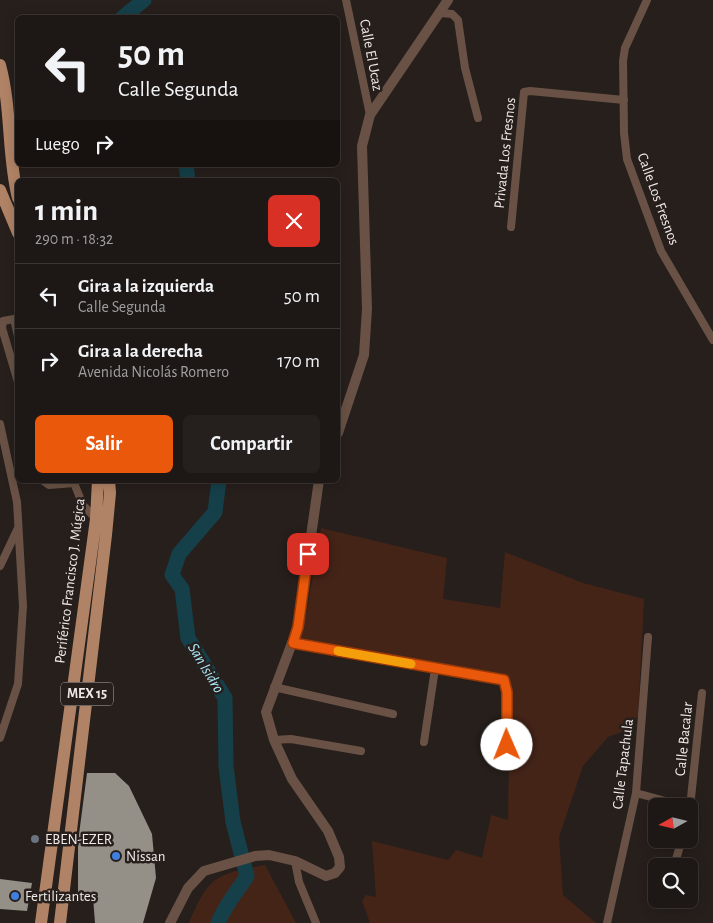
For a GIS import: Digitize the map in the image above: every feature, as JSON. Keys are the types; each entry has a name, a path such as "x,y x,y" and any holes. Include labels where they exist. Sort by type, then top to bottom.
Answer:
{"main road":[{"path":"0,64 9,103 15,185"},
{"path":"0,190 15,226"},
{"name":"Periférico Francisco J. Múgica","path":"41,923 96,519 98,483"},
{"name":"Periférico Francisco J. Múgica","path":"60,923 106,535 109,483"},
{"path":"47,887 62,908 68,923"}],"street":[{"name":"Calle El Ucaz","path":"346,0 370,115"},
{"path":"340,427 364,355 367,309 362,146 365,130 370,115 441,13 448,0"},
{"name":"Calle Los Fresnos","path":"647,0 625,48 623,61 627,158 661,251 713,340"},
{"path":"441,13 452,14 458,20 465,68 478,118"},
{"name":"Privada Los Fresnos","path":"511,227 524,92 624,100"},
{"path":"15,323 14,319 8,319 2,325 15,368"},
{"path":"3,331 15,332"},
{"path":"0,424 17,502 23,606 18,684 4,716 0,738"},
{"path":"46,483 49,485 61,483"},
{"path":"74,483 83,504 96,519"},
{"path":"170,923 188,888 204,871 255,856 269,855 295,861 326,876 335,873 340,866 339,857 328,831 298,791 274,740 266,712 298,627 319,483"},
{"path":"0,566 19,526"},
{"name":"Calle Tapachula","path":"607,923 636,793 648,637"},
{"path":"293,643 504,680 507,692 506,762"},
{"path":"424,742 435,669"},
{"path":"274,687 393,714"},
{"name":"Calle Bacalar","path":"689,798 702,693"},
{"path":"274,740 291,740 361,751"},
{"path":"636,793 651,798"},
{"path":"295,861 299,882 316,923"}],"shaded area":[{"path":"321,528 447,558 443,599 500,608 505,552 583,583 644,599 638,716 624,731 608,737 583,766 559,837 563,895 596,923 370,923 362,901 366,895 376,897 372,841 448,860 456,850 482,858 491,815 508,820 510,691 507,678 503,675 299,641 306,615"},
{"path":"265,865 296,923 189,923 202,895 216,880 235,871"}],"building":[{"name":"Nissan","path":"87,773 115,773 129,786 152,834 156,878 143,923 95,923 93,897 78,896 78,842"},
{"name":"Fertilizantes","path":"0,879 32,883 27,911 0,909"}],"waterway":[{"name":"San Isidro","path":"126,15 144,0"},
{"name":"San Isidro","path":"186,167 188,178"},
{"name":"San Isidro","path":"218,923 247,876 233,822 226,766 225,698 188,638 182,589 172,575 179,554 215,512 219,483"}],"slow traffic":[{"path":"338,651 411,664"}],"place":[{"name":"EBEN-EZER","path":"35,839"},
{"name":"Nissan","path":"116,856"},
{"name":"Fertilizantes","path":"15,896"}],"route":[{"path":"308,554 298,627 293,643 435,669 490,676 504,680 507,692 507,745"}]}
